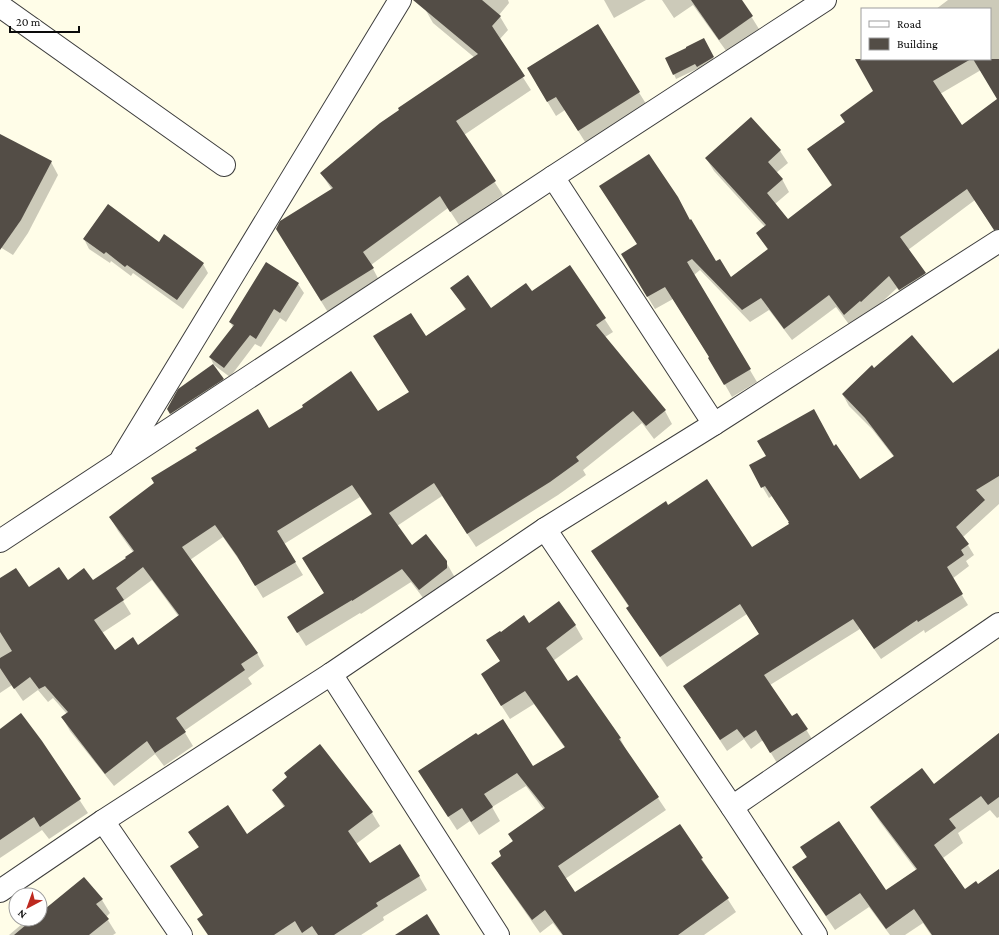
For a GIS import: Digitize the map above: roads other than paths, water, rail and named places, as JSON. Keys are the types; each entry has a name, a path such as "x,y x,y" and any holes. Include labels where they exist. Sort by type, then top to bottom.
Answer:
{"street":[{"path":"120,463 400,0"},
{"path":"0,541 825,0"},
{"path":"0,6 224,166"},
{"path":"553,177 714,424"},
{"path":"0,891 103,821 331,674 545,530 714,424 999,241"},
{"path":"545,530 732,807 816,935"},
{"path":"732,807 999,624"},
{"path":"331,674 498,935"},
{"path":"103,821 181,935"}]}
